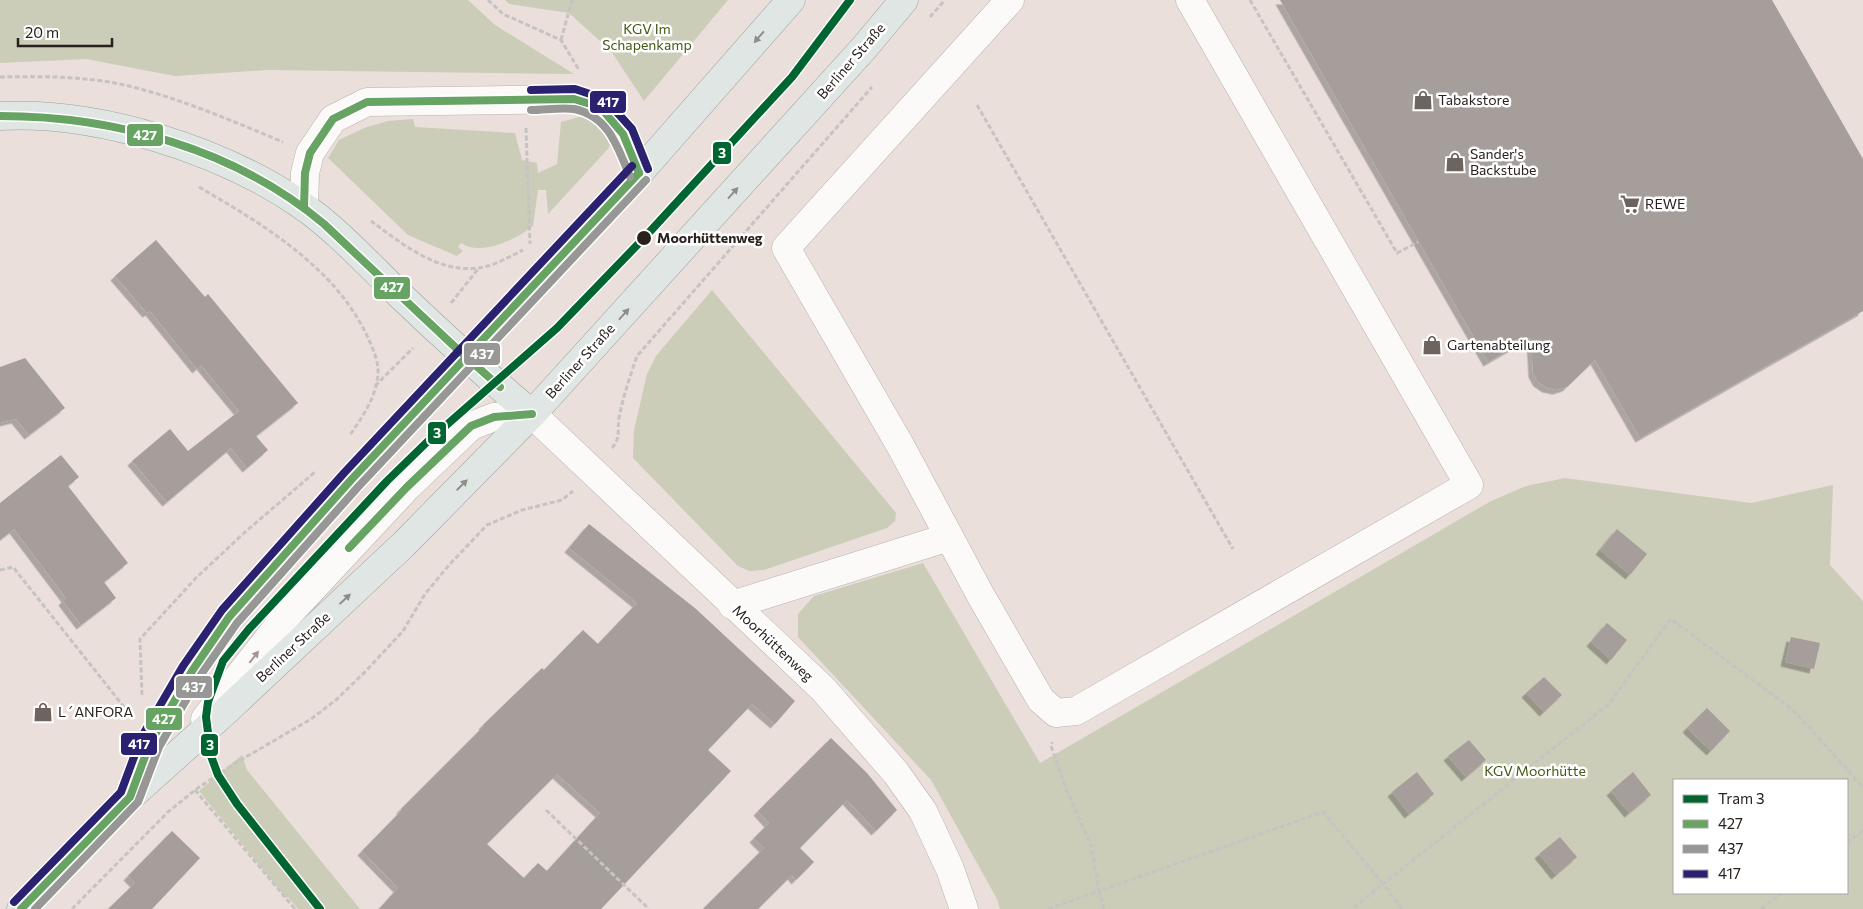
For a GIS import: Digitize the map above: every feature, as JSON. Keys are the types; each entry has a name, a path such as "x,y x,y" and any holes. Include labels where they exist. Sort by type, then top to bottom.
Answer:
{"main road":[{"path":"159,753 192,672 229,617 351,480 639,173 791,0"},
{"name":"Berliner Straße","path":"21,909 130,797 159,753 227,710 404,544 532,414 864,48 904,0"},
{"path":"0,116 18,115 61,118 105,125 184,146 248,173 304,207 347,244 466,357 532,414"}],"street":[{"path":"1010,0 786,248 900,445 949,537 1041,700 1056,713 1076,711 1469,484 1190,0"},
{"path":"304,207 305,173 310,153 332,119 367,102 574,99 600,107 623,134 639,173"},
{"path":"159,753 223,696 283,620 407,487 471,426 494,417 532,414"},
{"name":"Moorhüttenweg","path":"532,414 823,689 896,772 923,811 950,869 964,909"},
{"path":"732,605 949,537"}],"path":[{"path":"488,0 503,14 561,40 600,107"},
{"path":"561,40 572,0"},
{"path":"926,23 945,0"},
{"path":"1250,0 1397,253 1418,242"},
{"path":"0,77 61,76 103,81 143,89 206,111 310,153"},
{"path":"72,909 168,812 195,790 234,764 311,719 336,700 403,631 425,594 449,565 487,525 522,510 562,500 594,473 618,440 619,419 630,374 638,356 875,84"},
{"path":"977,105 1233,549"},
{"path":"369,220 418,254 458,269 478,268 530,247 526,128"},
{"path":"196,186 278,236 321,273 347,302 365,330 374,350 378,372 367,410 348,437"},
{"path":"143,698 140,639 196,578 244,533 317,470"},
{"path":"0,570 13,567 134,720"},
{"path":"1352,909 1608,705 1671,619 1794,711 1863,787"},
{"path":"1056,713 1051,746 1066,789 1091,846 1104,909"},
{"path":"195,790 295,909"},
{"path":"546,810 649,908"},
{"path":"1048,909 1323,812 1402,909"},
{"path":"1848,841 1863,830"},
{"path":"1761,909 1781,894"}],"green space":[{"path":"0,0 468,0 495,25 574,74 268,70 175,76 86,59 0,63"},
{"name":"KGV Im Schapenkamp","path":"505,0 728,0 644,101 611,51 569,13 509,4"},
{"path":"590,114 612,141 608,149 548,214 546,190 538,190 533,226 499,245 478,248 469,247 461,243 458,247 463,251 457,256 408,235 328,158 339,140 364,128 388,121 413,119 415,127 515,133 522,160 537,163 538,173 557,164 561,122"},
{"path":"712,290 896,513 895,521 887,528 764,570 749,571 738,566 633,458 634,430 647,374 656,356"},
{"name":"KGV Moorhütte","path":"1565,478 1751,503 1833,485 1830,565 1863,601 1863,909 1000,909 997,899 931,780 798,637 798,614 814,596 923,563 1040,763 1491,501 1526,486"},
{"path":"242,755 247,770 360,909 298,909 288,897 286,898 199,791"}],"building":[{"name":"REWE","path":"1280,0 1772,0 1863,159 1863,311 1640,438 1595,360 1567,387 1557,390 1547,388 1538,382 1533,373 1531,337 1488,362"},
{"path":"156,240 205,297 208,294 298,403 256,436 268,450 247,468 231,448 167,502 132,461 170,429 188,451 239,411 201,365 197,369 150,311 147,313 115,276"},
{"path":"25,358 65,408 29,435 16,419 0,423 0,367"},
{"path":"61,455 79,477 68,486 128,563 104,582 116,598 81,625 63,601 66,598 14,529 0,540 0,503"},
{"path":"589,524 696,609 795,701 775,724 752,704 708,750 731,771 601,909 379,909 398,888 362,851 483,725 542,668 544,670 583,630 598,644 637,603 569,548","holes":["557,774 600,813 547,871 538,863 524,878 487,844"]},
{"path":"1617,529 1647,554 1630,575 1600,550"},
{"path":"1607,623 1627,640 1611,660 1591,642"},
{"path":"1791,637 1820,643 1814,669 1785,662"},
{"path":"1544,677 1562,695 1544,712 1526,693"},
{"path":"1707,708 1730,731 1711,751 1687,728"},
{"path":"831,738 867,773 897,810 876,831 847,800 800,848 814,862 796,880 792,875 758,909 703,909 764,848 754,838 769,823 758,811"},
{"path":"1469,740 1486,760 1466,777 1448,756"},
{"path":"1417,772 1434,794 1409,814 1392,792"},
{"path":"1633,772 1651,795 1629,813 1611,791"},
{"path":"172,831 200,858 152,909 108,909 135,883 128,876"},
{"path":"1560,837 1577,857 1556,875 1539,854"}],"tram line":[{"name":"3","path":"320,909 237,804 218,775 211,756 206,717 208,702 223,661 249,629 387,481 426,443 557,328 644,238 792,77 850,0"}],"transit line":[{"name":"417","path":"531,90 575,89 605,99 632,129 648,169"},
{"name":"427","path":"304,207 305,173 310,153 333,119 367,102 574,99 600,107 623,134 639,173"},
{"name":"437","path":"531,110 574,109 596,119 611,135 630,177"},
{"name":"427","path":"0,116 87,122 130,130 172,142 213,157 252,175 289,198 324,224 500,387"},
{"name":"417","path":"14,902 121,792 141,738 183,666 222,610 344,473 632,166"},
{"name":"427","path":"21,909 130,797 150,743 192,671 229,617 351,480 639,173"},
{"name":"437","path":"35,909 138,802 159,747 200,676 237,623 358,487 646,180"},
{"name":"427","path":"349,548 407,487 471,426 494,417 532,414"}],"place":[{"name":"Tabakstore","path":"1423,100"},
{"name":"Sander's Backstube","path":"1455,162"},
{"name":"REWE","path":"1630,204"},
{"name":"Moorhüttenweg","path":"644,238"},
{"name":"Gartenabteilung","path":"1432,345"},
{"name":"L´ANFORA","path":"43,712"}]}
